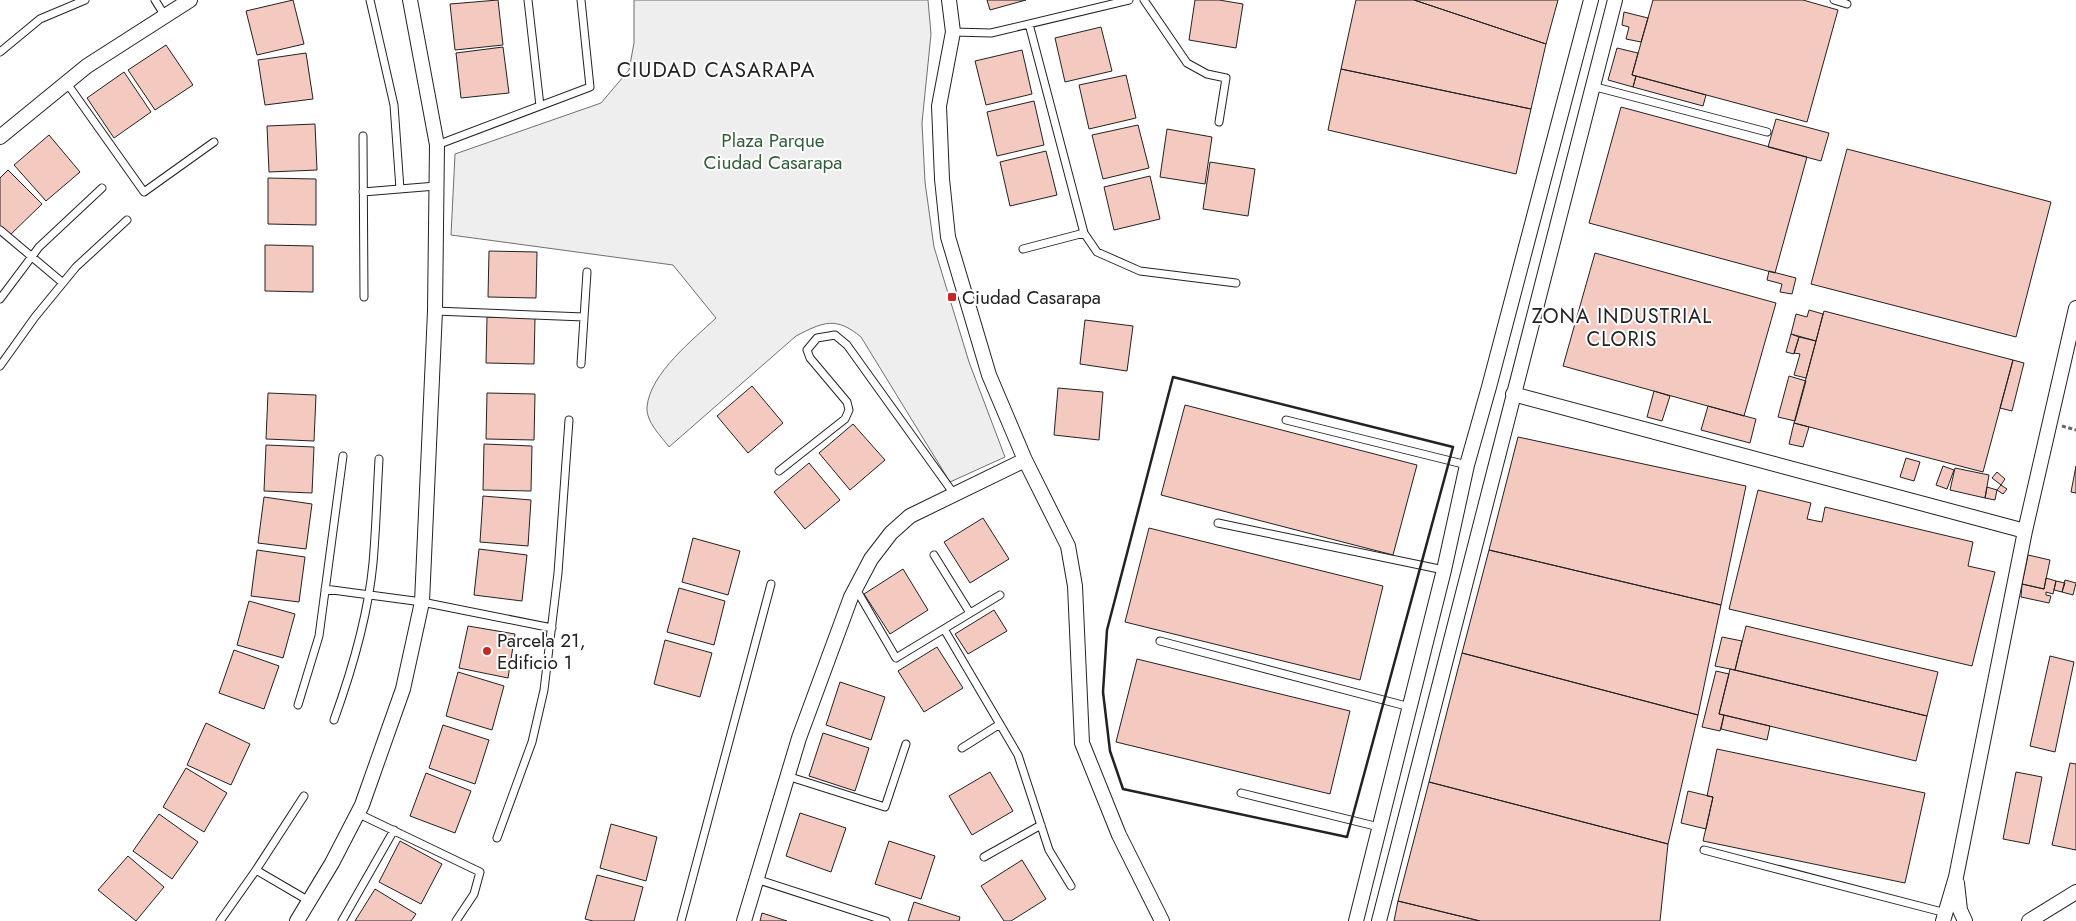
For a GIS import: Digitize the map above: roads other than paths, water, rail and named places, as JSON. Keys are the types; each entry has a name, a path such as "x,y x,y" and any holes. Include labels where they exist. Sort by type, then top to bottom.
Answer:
{"street":[{"path":"0,137 87,66 190,0"},
{"path":"297,921 332,863 357,812 403,689 422,602 435,311 437,145 410,0"},
{"path":"949,0 953,32 939,106 942,179 948,237 989,375 1024,460 1068,546 1075,586 1082,743 1119,834 1162,921"},
{"path":"1356,921 1444,570 1467,465 1591,0"},
{"path":"1379,921 1615,0"},
{"path":"1945,917 1956,877 2025,531 2076,308"},
{"path":"1513,394 2025,531"},
{"path":"744,921 799,738 856,588 871,558 891,533 910,516 1024,460"},
{"path":"1956,877 1960,910 1965,921"},
{"path":"2029,921 2076,892"}],"lane":[{"path":"0,52 40,19 85,0"},
{"path":"155,0 165,16"},
{"path":"370,0 394,105 400,189"},
{"path":"528,0 540,106"},
{"path":"437,145 590,87 581,0"},
{"path":"953,32 991,33 1129,0"},
{"path":"1144,0 1187,63 1207,74 1226,78 1219,122"},
{"path":"1834,0 1847,4"},
{"path":"1029,24 1084,233 1097,252 1140,271 1236,283"},
{"path":"66,82 144,192 214,142"},
{"path":"1592,86 1767,132"},
{"path":"363,136 364,297"},
{"path":"363,192 436,186"},
{"path":"0,299 39,247 102,188"},
{"path":"0,366 35,317 76,267 127,220"},
{"path":"0,230 63,283"},
{"path":"1023,250 1084,233"},
{"path":"581,364 587,272"},
{"path":"435,311 584,317"},
{"path":"779,472 845,419 849,410 847,402 810,358 806,350 817,338 835,335 848,345 954,494"},
{"path":"497,838 532,742 544,690 552,628 569,420"},
{"path":"1286,420 1467,465"},
{"path":"298,705 319,636 343,456"},
{"path":"334,720 347,686 363,625 373,565 379,459"},
{"path":"1218,523 1444,570"},
{"path":"934,555 970,613"},
{"path":"681,921 771,584"},
{"path":"856,588 896,658 1000,595"},
{"path":"325,589 422,602 552,628"},
{"path":"944,629 1018,755 1049,850 1071,886"},
{"path":"1160,641 1410,707"},
{"path":"962,748 1000,724"},
{"path":"787,776 884,807 906,744"},
{"path":"1241,794 1379,827"},
{"path":"220,921 304,796"},
{"path":"357,812 480,872 474,894 456,921"},
{"path":"984,857 1041,825"},
{"path":"342,921 394,830"},
{"path":"1704,850 1945,917"},
{"path":"256,870 309,901"},
{"path":"756,879 886,921"}],"place":[{"name":"Ciudad Casarapa","path":"952,297"},
{"name":"Parcela 21, Edificio 1","path":"487,651"}],"district":[{"name":"CIUDAD CASARAPA","path":"716,70"},
{"name":"ZONA INDUSTRIAL CLORIS","path":"1622,328"}],"park label":[{"name":"Plaza Parque Ciudad Casarapa","path":"773,151"}]}
